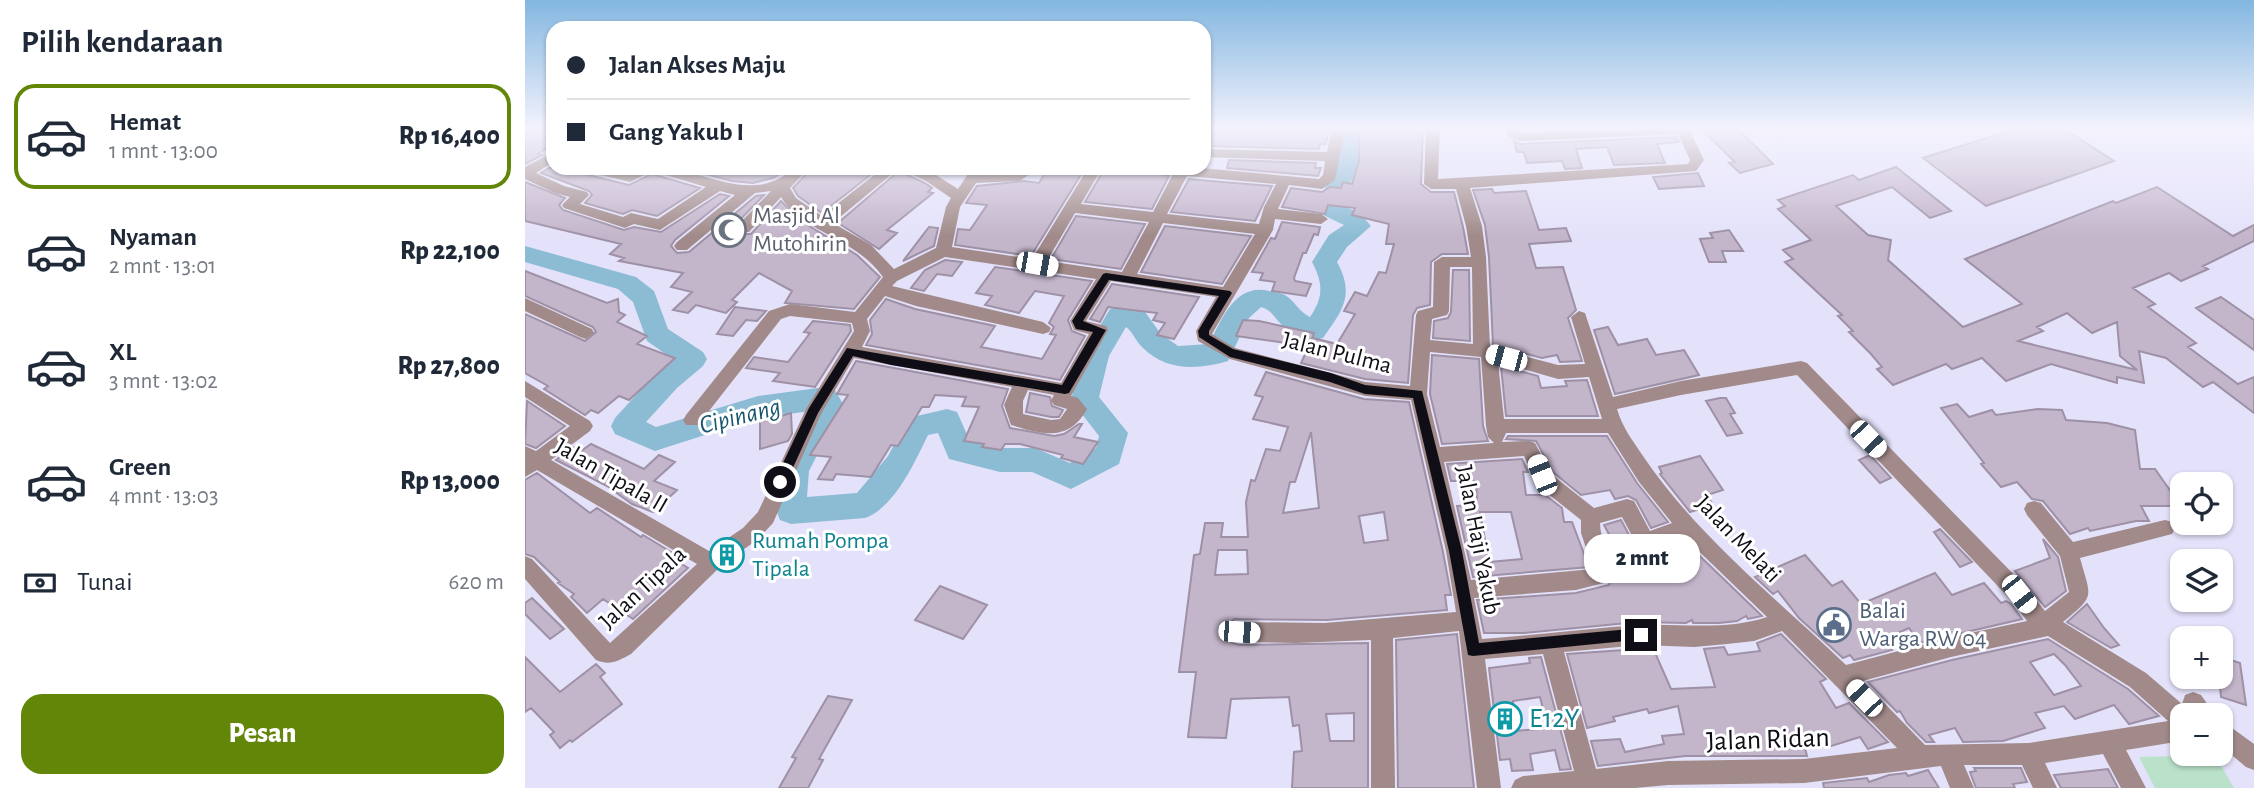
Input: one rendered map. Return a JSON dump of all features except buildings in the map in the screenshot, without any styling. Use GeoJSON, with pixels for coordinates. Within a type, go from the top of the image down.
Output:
{"type":"FeatureCollection","features":[{"type":"Feature","properties":{"kind":"street"},"geometry":{"type":"LineString","coordinates":[[525,173],[540,164]]}},
{"type":"Feature","properties":{"kind":"street"},"geometry":{"type":"LineString","coordinates":[[1211,174],[1325,183],[1330,177],[1332,164]]}},
{"type":"Feature","properties":{"kind":"street"},"geometry":{"type":"LineString","coordinates":[[1432,164],[1431,184],[1463,187],[1686,169],[1696,164]]}},
{"type":"Feature","properties":{"kind":"street"},"geometry":{"type":"LineString","coordinates":[[525,173],[560,190],[582,195],[569,205],[625,223],[631,218],[660,225],[718,186]]}},
{"type":"Feature","properties":{"kind":"street"},"geometry":{"type":"LineString","coordinates":[[680,175],[732,191],[784,186]]}},
{"type":"Feature","properties":{"kind":"street"},"geometry":{"type":"LineString","coordinates":[[744,228],[762,206],[795,175]]}},
{"type":"Feature","properties":{"kind":"street"},"geometry":{"type":"LineString","coordinates":[[823,223],[883,175]]}},
{"type":"Feature","properties":{"kind":"street"},"geometry":{"type":"LineString","coordinates":[[924,175],[958,196]]}},
{"type":"Feature","properties":{"kind":"street"},"geometry":{"type":"LineString","coordinates":[[943,251],[953,207],[973,175]]}},
{"type":"Feature","properties":{"kind":"street"},"geometry":{"type":"LineString","coordinates":[[1037,264],[1091,175]]}},
{"type":"Feature","properties":{"kind":"street"},"geometry":{"type":"LineString","coordinates":[[1126,280],[1180,175]]}},
{"type":"Feature","properties":{"kind":"street"},"geometry":{"type":"LineString","coordinates":[[692,421],[775,315],[790,310],[859,318],[886,283],[943,251],[1226,293],[1265,230],[1269,214],[1285,180]]}},
{"type":"Feature","properties":{"kind":"street"},"geometry":{"type":"LineString","coordinates":[[784,186],[791,202],[823,223],[860,242],[885,264],[886,283]]}},
{"type":"Feature","properties":{"kind":"street"},"geometry":{"type":"LineString","coordinates":[[1463,187],[1473,224],[1499,449]]}},
{"type":"Feature","properties":{"kind":"street"},"geometry":{"type":"LineString","coordinates":[[682,246],[750,190]]}},
{"type":"Feature","properties":{"kind":"street"},"geometry":{"type":"LineString","coordinates":[[1073,208],[1265,230]]}},
{"type":"Feature","properties":{"kind":"street"},"geometry":{"type":"LineString","coordinates":[[1269,214],[1321,219]]}},
{"type":"Feature","properties":{"kind":"street","name":"Jalan Haji Yakub"},"geometry":{"type":"LineString","coordinates":[[1478,262],[1442,262],[1441,311],[1424,315],[1418,394],[1434,455],[1473,650],[1489,788]]}},
{"type":"Feature","properties":{"kind":"street"},"geometry":{"type":"LineString","coordinates":[[1024,383],[1012,402],[1017,420],[1051,428],[1065,425],[1078,410],[1072,403],[1060,400],[1100,330],[1080,326],[1078,321],[1106,276]]}},
{"type":"Feature","properties":{"kind":"street"},"geometry":{"type":"LineString","coordinates":[[886,283],[916,300],[1043,328]]}},
{"type":"Feature","properties":{"kind":"street","name":"Jalan Pulma"},"geometry":{"type":"LineString","coordinates":[[1226,293],[1204,331],[1204,337],[1212,343],[1245,357],[1365,389],[1418,394]]}},
{"type":"Feature","properties":{"kind":"street"},"geometry":{"type":"LineString","coordinates":[[525,304],[586,333]]}},
{"type":"Feature","properties":{"kind":"street","name":"Jalan Melati"},"geometry":{"type":"LineString","coordinates":[[1579,317],[1613,426],[1685,526],[1843,676],[1920,756]]}},
{"type":"Feature","properties":{"kind":"street","name":"Jalan Tipala"},"geometry":{"type":"LineString","coordinates":[[525,565],[604,653],[612,653],[623,647],[701,574],[709,561],[756,531],[766,517],[817,404],[862,331],[859,318]]}},
{"type":"Feature","properties":{"kind":"street"},"geometry":{"type":"LineString","coordinates":[[1422,345],[1486,352],[1558,372],[1595,370]]}},
{"type":"Feature","properties":{"kind":"street"},"geometry":{"type":"LineString","coordinates":[[851,351],[1065,390]]}},
{"type":"Feature","properties":{"kind":"street"},"geometry":{"type":"LineString","coordinates":[[1606,405],[1681,388],[1801,368],[2019,594],[2043,625],[2061,631],[2178,703]]}},
{"type":"Feature","properties":{"kind":"street"},"geometry":{"type":"LineString","coordinates":[[528,393],[584,426],[529,462]]}},
{"type":"Feature","properties":{"kind":"street"},"geometry":{"type":"LineString","coordinates":[[1495,426],[1613,426]]}},
{"type":"Feature","properties":{"kind":"street"},"geometry":{"type":"LineString","coordinates":[[1434,455],[1529,448],[1544,480],[1591,517]]}},
{"type":"Feature","properties":{"kind":"street","name":"Jalan Tipala II"},"geometry":{"type":"LineString","coordinates":[[529,462],[709,561]]}},
{"type":"Feature","properties":{"kind":"street"},"geometry":{"type":"LineString","coordinates":[[1591,517],[1625,506],[1644,539],[1648,541],[1685,526]]}},
{"type":"Feature","properties":{"kind":"street"},"geometry":{"type":"LineString","coordinates":[[1843,676],[2043,625],[2080,596],[2069,552],[2034,509]]}},
{"type":"Feature","properties":{"kind":"street"},"geometry":{"type":"LineString","coordinates":[[1461,590],[1576,581],[1601,576],[1604,567],[1591,537],[1591,517]]}},
{"type":"Feature","properties":{"kind":"street"},"geometry":{"type":"LineString","coordinates":[[2069,552],[2165,528]]}},
{"type":"Feature","properties":{"kind":"street"},"geometry":{"type":"LineString","coordinates":[[1239,632],[1289,635],[1382,631],[1466,620]]}},
{"type":"Feature","properties":{"kind":"street"},"geometry":{"type":"LineString","coordinates":[[1473,650],[1641,635],[1727,634],[1754,631],[1784,621]]}},
{"type":"Feature","properties":{"kind":"street"},"geometry":{"type":"LineString","coordinates":[[1382,631],[1383,788]]}},
{"type":"Feature","properties":{"kind":"street"},"geometry":{"type":"LineString","coordinates":[[1551,645],[1588,780]]}},
{"type":"Feature","properties":{"kind":"street","name":"Jalan Ridan"},"geometry":{"type":"LineString","coordinates":[[1523,788],[1668,774],[1804,771],[1947,754],[2029,754],[2170,732]]}},
{"type":"Feature","properties":{"kind":"street"},"geometry":{"type":"LineString","coordinates":[[2233,741],[2254,759]]}},
{"type":"Feature","properties":{"kind":"street"},"geometry":{"type":"LineString","coordinates":[[2110,743],[2134,788]]}},
{"type":"Feature","properties":{"kind":"street"},"geometry":{"type":"LineString","coordinates":[[1947,754],[1962,788]]}},
{"type":"Feature","properties":{"kind":"street"},"geometry":{"type":"LineString","coordinates":[[2029,754],[2045,788]]}},
{"type":"Feature","properties":{"kind":"green space"},"geometry":{"type":"Polygon","coordinates":[[[2170,756],[2170,766],[2221,766],[2234,788],[2155,788],[2139,757],[2170,756]]]}},
{"type":"Feature","properties":{"kind":"waterway","name":"Cipinang"},"geometry":{"type":"LineString","coordinates":[[525,254],[627,283],[645,297],[656,334],[693,359],[667,380],[625,426],[655,439],[758,407],[825,398],[829,404],[794,471],[791,511],[865,505],[899,465],[918,426],[947,420],[959,451],[1000,460],[1035,460],[1071,477],[1109,455],[1114,433],[1085,400],[1096,356],[1119,316],[1136,319],[1152,341],[1173,357],[1218,354],[1239,312],[1256,297],[1277,302],[1292,320],[1314,331],[1333,298],[1333,282],[1324,262],[1338,241],[1359,226],[1352,219],[1327,208],[1348,164]]}},
{"type":"Feature","properties":{"kind":"place","name":"Masjid Al Mutohirin"},"geometry":{"type":"Point","coordinates":[729,230]}},
{"type":"Feature","properties":{"kind":"place","name":"Rumah Pompa Tipala"},"geometry":{"type":"Point","coordinates":[727,555]}},
{"type":"Feature","properties":{"kind":"place","name":"Balai Warga RW 04"},"geometry":{"type":"Point","coordinates":[1834,625]}},
{"type":"Feature","properties":{"kind":"place","name":"E12Y"},"geometry":{"type":"Point","coordinates":[1505,719]}},
{"type":"Feature","properties":{"kind":"route"},"geometry":{"type":"LineString","coordinates":[[780,482],[813,411],[830,380],[851,351],[1065,390],[1100,330],[1080,326],[1078,321],[1106,276],[1226,293],[1204,331],[1204,337],[1230,353],[1377,392],[1418,394],[1456,551],[1473,650],[1641,635]]}}]}
